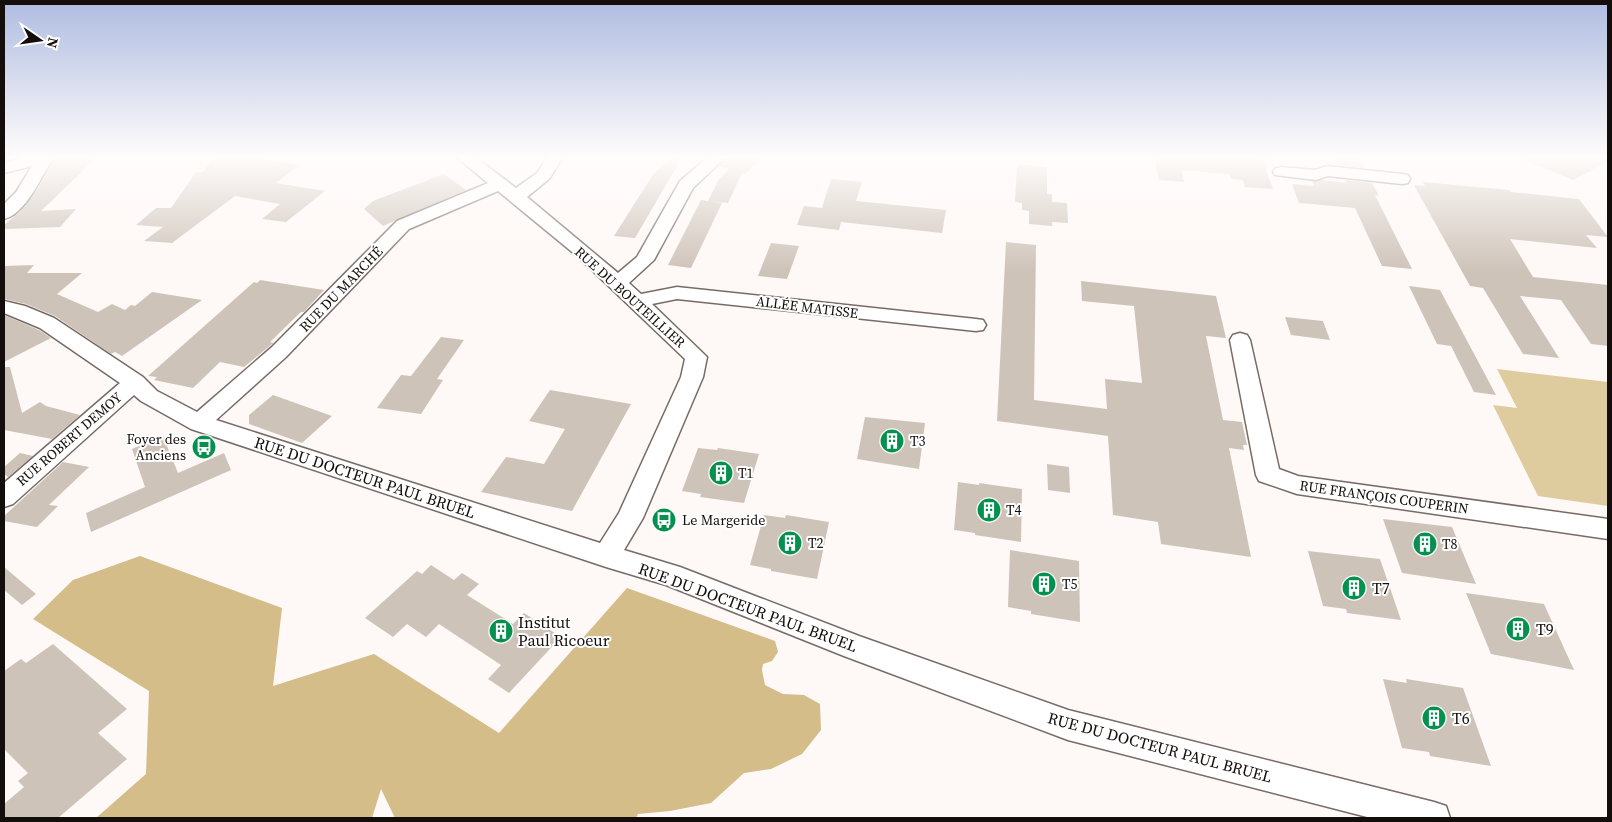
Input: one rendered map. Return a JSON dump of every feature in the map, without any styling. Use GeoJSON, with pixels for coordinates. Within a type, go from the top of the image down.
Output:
{"type":"FeatureCollection","features":[{"type":"Feature","properties":{"kind":"street"},"geometry":{"type":"LineString","coordinates":[[4,214],[23,194]]}},
{"type":"Feature","properties":{"kind":"street","name":"RUE DU MARCHÉ"},"geometry":{"type":"LineString","coordinates":[[199,423],[279,352],[403,225],[475,194]]}},
{"type":"Feature","properties":{"kind":"street"},"geometry":{"type":"LineString","coordinates":[[618,283],[645,260],[681,194]]}},
{"type":"Feature","properties":{"kind":"street","name":"RUE DU BOUTEILLIER"},"geometry":{"type":"LineString","coordinates":[[517,196],[618,283],[696,357],[695,366],[630,518],[606,556]]}},
{"type":"Feature","properties":{"kind":"street","name":"ALLÉE MATISSE"},"geometry":{"type":"LineString","coordinates":[[638,301],[677,293],[976,325]]}},
{"type":"Feature","properties":{"kind":"street","name":"RUE DU DOCTEUR PAUL BRUEL"},"geometry":{"type":"LineString","coordinates":[[4,307],[18,310],[47,323],[135,382],[149,396],[199,423],[606,556],[671,575],[854,647],[1068,725],[1434,818]]}},
{"type":"Feature","properties":{"kind":"street","name":"RUE FRANÇOIS COUPERIN"},"geometry":{"type":"LineString","coordinates":[[1240,340],[1268,475],[1297,485],[1608,529]]}},
{"type":"Feature","properties":{"kind":"street","name":"RUE ROBERT DEMOY"},"geometry":{"type":"LineString","coordinates":[[4,496],[135,382]]}},
{"type":"Feature","properties":{"kind":"shaded area"},"geometry":{"type":"Polygon","coordinates":[[[1497,369],[1608,382],[1608,506],[1538,496],[1493,405],[1517,408],[1497,369]]]}},
{"type":"Feature","properties":{"kind":"shaded area"},"geometry":{"type":"Polygon","coordinates":[[[140,556],[282,608],[273,686],[374,654],[499,733],[627,588],[775,641],[778,652],[772,661],[763,664],[762,670],[765,685],[783,694],[804,695],[820,704],[821,730],[802,754],[771,769],[744,773],[711,803],[670,811],[638,814],[636,818],[395,818],[381,789],[372,818],[96,818],[146,774],[149,691],[33,619],[73,580],[140,556]]]}},
{"type":"Feature","properties":{"kind":"building"},"geometry":{"type":"Polygon","coordinates":[[[33,194],[58,194],[41,211],[76,209],[60,227],[4,229],[4,225],[21,211],[33,194]]]}},
{"type":"Feature","properties":{"kind":"building"},"geometry":{"type":"Polygon","coordinates":[[[180,194],[321,194],[286,222],[262,219],[280,204],[235,196],[172,243],[144,241],[163,227],[136,225],[156,208],[171,208],[180,194]]]}},
{"type":"Feature","properties":{"kind":"building"},"geometry":{"type":"Polygon","coordinates":[[[390,194],[456,194],[383,226],[364,209],[373,201],[390,194]]]}},
{"type":"Feature","properties":{"kind":"building"},"geometry":{"type":"Polygon","coordinates":[[[640,194],[661,194],[635,238],[614,236],[640,194]]]}},
{"type":"Feature","properties":{"kind":"building"},"geometry":{"type":"Polygon","coordinates":[[[711,194],[732,194],[728,203],[708,201],[711,194]]]}},
{"type":"Feature","properties":{"kind":"building"},"geometry":{"type":"Polygon","coordinates":[[[826,194],[858,194],[856,201],[946,210],[942,233],[841,222],[839,230],[797,225],[804,206],[822,208],[826,194]]]}},
{"type":"Feature","properties":{"kind":"building"},"geometry":{"type":"Polygon","coordinates":[[[1015,194],[1052,194],[1052,202],[1067,203],[1068,223],[1052,222],[1052,226],[1029,224],[1029,211],[1022,210],[1022,203],[1015,202],[1015,194]]]}},
{"type":"Feature","properties":{"kind":"building"},"geometry":{"type":"Polygon","coordinates":[[[1296,194],[1378,194],[1379,196],[1375,195],[1412,269],[1382,266],[1355,208],[1299,203],[1296,194]]]}},
{"type":"Feature","properties":{"kind":"building"},"geometry":{"type":"Polygon","coordinates":[[[1419,194],[1534,194],[1579,199],[1608,237],[1586,235],[1597,248],[1510,239],[1533,277],[1608,285],[1608,346],[1591,344],[1561,300],[1520,296],[1559,358],[1523,354],[1483,288],[1470,286],[1419,194]]]}},
{"type":"Feature","properties":{"kind":"building"},"geometry":{"type":"Polygon","coordinates":[[[701,200],[722,203],[691,268],[668,265],[701,200]]]}},
{"type":"Feature","properties":{"kind":"building"},"geometry":{"type":"Polygon","coordinates":[[[1006,242],[1036,245],[1034,400],[1107,409],[1105,379],[1142,383],[1134,306],[1082,301],[1081,281],[1216,296],[1226,338],[1206,336],[1223,420],[1242,422],[1247,445],[1243,445],[1244,450],[1229,448],[1251,557],[1161,544],[1158,522],[1113,515],[1108,436],[997,421],[1006,242]]]}},
{"type":"Feature","properties":{"kind":"building"},"geometry":{"type":"Polygon","coordinates":[[[771,243],[799,246],[787,279],[758,276],[771,243]]]}},
{"type":"Feature","properties":{"kind":"building"},"geometry":{"type":"Polygon","coordinates":[[[34,265],[27,273],[82,273],[57,294],[98,312],[112,304],[125,310],[131,305],[135,306],[152,292],[202,300],[122,356],[115,352],[111,354],[55,316],[26,304],[4,299],[4,266],[34,265]]]}},
{"type":"Feature","properties":{"kind":"building"},"geometry":{"type":"Polygon","coordinates":[[[260,280],[324,290],[304,312],[301,312],[270,342],[274,343],[244,367],[220,362],[193,388],[154,380],[157,377],[148,376],[254,282],[257,283],[260,280]]]}},
{"type":"Feature","properties":{"kind":"building"},"geometry":{"type":"Polygon","coordinates":[[[1409,286],[1440,290],[1496,395],[1474,392],[1451,346],[1437,344],[1409,286]]]}},
{"type":"Feature","properties":{"kind":"building"},"geometry":{"type":"Polygon","coordinates":[[[4,315],[39,330],[51,338],[4,362],[4,315]]]}},
{"type":"Feature","properties":{"kind":"building"},"geometry":{"type":"Polygon","coordinates":[[[1285,317],[1323,321],[1330,340],[1291,335],[1285,317]]]}},
{"type":"Feature","properties":{"kind":"building"},"geometry":{"type":"Polygon","coordinates":[[[441,337],[464,340],[437,379],[443,380],[421,414],[377,408],[401,375],[411,376],[441,337]]]}},
{"type":"Feature","properties":{"kind":"building"},"geometry":{"type":"Polygon","coordinates":[[[4,367],[10,367],[22,413],[40,402],[46,406],[80,415],[52,439],[4,430],[4,367]]]}},
{"type":"Feature","properties":{"kind":"building"},"geometry":{"type":"Polygon","coordinates":[[[550,390],[631,404],[572,511],[481,492],[506,457],[544,464],[565,429],[529,421],[550,390]]]}},
{"type":"Feature","properties":{"kind":"building"},"geometry":{"type":"Polygon","coordinates":[[[273,395],[332,416],[302,443],[249,424],[249,415],[273,395]]]}},
{"type":"Feature","properties":{"kind":"building","name":"T3"},"geometry":{"type":"Polygon","coordinates":[[[865,417],[925,423],[919,469],[857,459],[865,417]]]}},
{"type":"Feature","properties":{"kind":"building"},"geometry":{"type":"Polygon","coordinates":[[[163,436],[178,473],[224,453],[231,470],[91,532],[86,513],[145,487],[132,449],[163,436]]]}},
{"type":"Feature","properties":{"kind":"building","name":"T1"},"geometry":{"type":"Polygon","coordinates":[[[698,448],[717,450],[718,448],[759,454],[744,503],[700,497],[701,494],[682,491],[698,448]]]}},
{"type":"Feature","properties":{"kind":"building"},"geometry":{"type":"Polygon","coordinates":[[[20,453],[33,456],[8,477],[4,474],[4,467],[20,453]]]}},
{"type":"Feature","properties":{"kind":"building"},"geometry":{"type":"Polygon","coordinates":[[[63,462],[89,467],[49,505],[58,506],[37,527],[4,521],[4,516],[63,462]]]}},
{"type":"Feature","properties":{"kind":"building"},"geometry":{"type":"Polygon","coordinates":[[[1047,464],[1069,467],[1070,493],[1048,490],[1047,464]]]}},
{"type":"Feature","properties":{"kind":"building","name":"T4"},"geometry":{"type":"Polygon","coordinates":[[[958,482],[1022,489],[1021,542],[954,530],[958,482]]]}},
{"type":"Feature","properties":{"kind":"building","name":"T2"},"geometry":{"type":"Polygon","coordinates":[[[764,515],[785,518],[786,515],[829,522],[817,579],[771,571],[771,569],[750,565],[764,515]]]}},
{"type":"Feature","properties":{"kind":"building","name":"T8"},"geometry":{"type":"Polygon","coordinates":[[[1383,519],[1452,527],[1476,584],[1402,573],[1383,519]]]}},
{"type":"Feature","properties":{"kind":"building","name":"T5"},"geometry":{"type":"Polygon","coordinates":[[[1010,550],[1079,561],[1080,622],[1031,614],[1031,611],[1008,607],[1010,550]]]}},
{"type":"Feature","properties":{"kind":"building","name":"T7"},"geometry":{"type":"Polygon","coordinates":[[[1308,551],[1380,559],[1401,620],[1347,613],[1346,609],[1323,606],[1308,551]]]}},
{"type":"Feature","properties":{"kind":"building","name":"Institut Paul Ricoeur"},"geometry":{"type":"Polygon","coordinates":[[[431,565],[454,580],[462,573],[479,584],[467,595],[513,624],[524,613],[561,637],[509,693],[488,679],[501,665],[439,624],[426,637],[407,624],[393,637],[365,618],[417,571],[422,574],[431,565]]]}},
{"type":"Feature","properties":{"kind":"building"},"geometry":{"type":"Polygon","coordinates":[[[4,567],[36,594],[22,605],[4,590],[4,567]]]}},
{"type":"Feature","properties":{"kind":"building","name":"T9"},"geometry":{"type":"Polygon","coordinates":[[[1466,593],[1544,604],[1574,670],[1491,654],[1466,593]]]}},
{"type":"Feature","properties":{"kind":"building"},"geometry":{"type":"Polygon","coordinates":[[[53,644],[127,709],[98,733],[127,759],[58,818],[4,818],[4,804],[24,787],[18,781],[28,773],[4,749],[4,671],[21,659],[26,663],[53,644]]]}},
{"type":"Feature","properties":{"kind":"building","name":"T6"},"geometry":{"type":"Polygon","coordinates":[[[1383,679],[1407,683],[1406,679],[1463,688],[1491,766],[1430,756],[1429,752],[1402,748],[1383,679]]]}},
{"type":"Feature","properties":{"kind":"place","name":"T3"},"geometry":{"type":"Point","coordinates":[892,441]}},
{"type":"Feature","properties":{"kind":"place","name":"Foyer des Anciens"},"geometry":{"type":"Point","coordinates":[204,447]}},
{"type":"Feature","properties":{"kind":"place","name":"T1"},"geometry":{"type":"Point","coordinates":[721,473]}},
{"type":"Feature","properties":{"kind":"place","name":"T4"},"geometry":{"type":"Point","coordinates":[989,510]}},
{"type":"Feature","properties":{"kind":"place","name":"Le Margeride"},"geometry":{"type":"Point","coordinates":[664,520]}},
{"type":"Feature","properties":{"kind":"place","name":"T2"},"geometry":{"type":"Point","coordinates":[790,543]}},
{"type":"Feature","properties":{"kind":"place","name":"T8"},"geometry":{"type":"Point","coordinates":[1425,544]}},
{"type":"Feature","properties":{"kind":"place","name":"T5"},"geometry":{"type":"Point","coordinates":[1044,584]}},
{"type":"Feature","properties":{"kind":"place","name":"T7"},"geometry":{"type":"Point","coordinates":[1354,588]}},
{"type":"Feature","properties":{"kind":"place","name":"T9"},"geometry":{"type":"Point","coordinates":[1518,629]}},
{"type":"Feature","properties":{"kind":"place","name":"Institut Paul Ricoeur"},"geometry":{"type":"Point","coordinates":[501,631]}},
{"type":"Feature","properties":{"kind":"place","name":"T6"},"geometry":{"type":"Point","coordinates":[1434,718]}}]}
